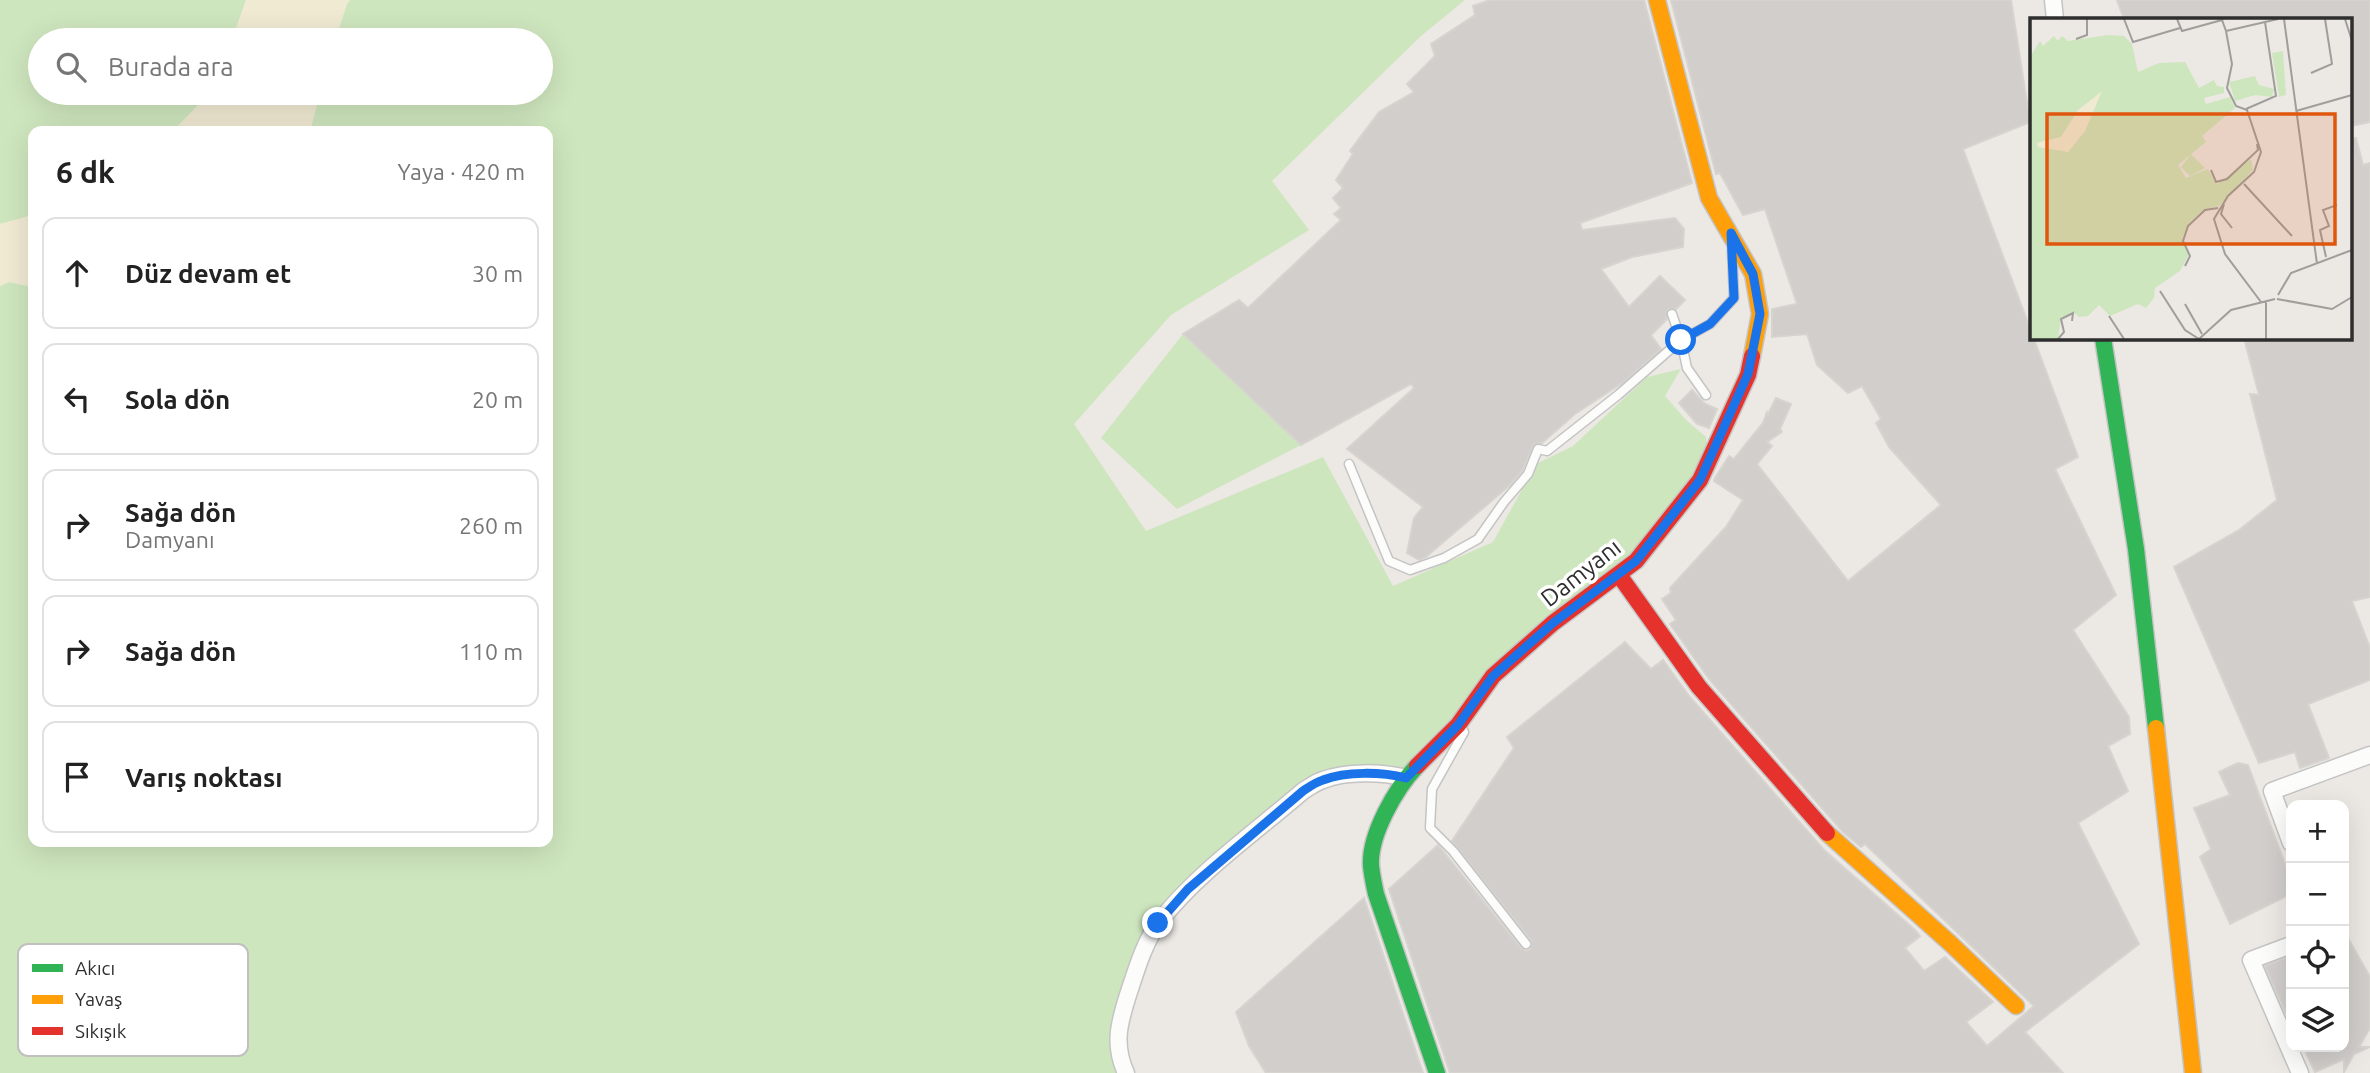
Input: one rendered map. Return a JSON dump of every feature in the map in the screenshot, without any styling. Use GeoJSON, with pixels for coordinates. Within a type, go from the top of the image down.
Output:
{"type":"FeatureCollection","features":[{"type":"Feature","properties":{"kind":"street","name":"Damyanı"},"geometry":{"type":"LineString","coordinates":[[1437,1073],[1376,894],[1371,864],[1377,831],[1406,778],[1458,725],[1493,676],[1553,623],[1636,561],[1700,480],[1748,374],[1760,314],[1753,274],[1709,198],[1657,0]]}},
{"type":"Feature","properties":{"kind":"street"},"geometry":{"type":"LineString","coordinates":[[2053,0],[2055,18]]}},
{"type":"Feature","properties":{"kind":"street"},"geometry":{"type":"LineString","coordinates":[[2103,340],[2136,549],[2193,1073]]}},
{"type":"Feature","properties":{"kind":"street"},"geometry":{"type":"LineString","coordinates":[[1619,575],[1699,687],[1834,841],[1951,944],[2016,1006]]}},
{"type":"Feature","properties":{"kind":"street"},"geometry":{"type":"LineString","coordinates":[[2286,829],[2272,791],[2370,755]]}},
{"type":"Feature","properties":{"kind":"street"},"geometry":{"type":"LineString","coordinates":[[1126,1073],[1117,1044],[1119,1021],[1137,967],[1158,923],[1188,889],[1303,791],[1322,780],[1343,775],[1395,775],[1406,778]]}},
{"type":"Feature","properties":{"kind":"street"},"geometry":{"type":"LineString","coordinates":[[2286,947],[2251,960],[2300,1073]]}},
{"type":"Feature","properties":{"kind":"lane"},"geometry":{"type":"LineString","coordinates":[[1349,464],[1390,561],[1410,570],[1444,558],[1478,539],[1528,474],[1538,449],[1547,452],[1681,340],[1710,324],[1734,298],[1731,233]]}},
{"type":"Feature","properties":{"kind":"lane"},"geometry":{"type":"LineString","coordinates":[[1672,314],[1687,368],[1706,396]]}},
{"type":"Feature","properties":{"kind":"lane"},"geometry":{"type":"LineString","coordinates":[[1458,725],[1464,732],[1432,789],[1430,828],[1453,852],[1526,944]]}},
{"type":"Feature","properties":{"kind":"green space"},"geometry":{"type":"Polygon","coordinates":[[[0,0],[246,0],[236,28],[28,28],[28,105],[198,105],[178,126],[28,126],[28,216],[0,224],[0,0]]]}},
{"type":"Feature","properties":{"kind":"green space"},"geometry":{"type":"Polygon","coordinates":[[[350,0],[1465,0],[1421,36],[1272,181],[1309,230],[1171,315],[1074,424],[1146,531],[1323,457],[1393,586],[1493,542],[1536,464],[1573,446],[1647,377],[1681,369],[1665,396],[1686,420],[1706,437],[1707,446],[1699,466],[1632,557],[1405,770],[1342,770],[1186,886],[1134,965],[1121,1073],[0,1073],[0,286],[9,282],[28,286],[28,847],[553,847],[553,126],[311,126],[317,105],[553,105],[553,28],[339,28],[350,0]]]}},
{"type":"Feature","properties":{"kind":"green space"},"geometry":{"type":"Polygon","coordinates":[[[1183,334],[1301,445],[1177,509],[1101,438],[1183,334]]]}},
{"type":"Feature","properties":{"kind":"sand"},"geometry":{"type":"Polygon","coordinates":[[[246,0],[350,0],[339,28],[236,28],[246,0]]]}},
{"type":"Feature","properties":{"kind":"sand"},"geometry":{"type":"Polygon","coordinates":[[[198,105],[317,105],[311,126],[178,126],[198,105]]]}},
{"type":"Feature","properties":{"kind":"sand"},"geometry":{"type":"Polygon","coordinates":[[[28,216],[28,286],[9,282],[0,286],[0,224],[28,216]]]}},
{"type":"Feature","properties":{"kind":"building"},"geometry":{"type":"Polygon","coordinates":[[[1490,0],[1644,0],[1692,183],[1580,223],[1582,230],[1675,218],[1684,229],[1683,247],[1632,257],[1601,269],[1629,307],[1660,276],[1685,300],[1676,309],[1668,309],[1667,319],[1651,335],[1661,349],[1625,381],[1575,414],[1542,443],[1534,444],[1522,471],[1510,485],[1426,557],[1419,560],[1407,553],[1414,518],[1423,507],[1347,449],[1414,388],[1411,384],[1301,445],[1183,334],[1239,300],[1248,308],[1341,220],[1334,214],[1341,208],[1333,198],[1343,188],[1336,180],[1353,154],[1350,151],[1379,112],[1414,92],[1407,84],[1435,56],[1431,44],[1475,15],[1473,6],[1490,0]]]}},
{"type":"Feature","properties":{"kind":"building"},"geometry":{"type":"Polygon","coordinates":[[[1671,0],[2011,0],[2030,122],[1963,149],[2030,328],[2030,340],[2034,340],[2078,457],[2055,469],[2116,595],[2073,630],[2129,717],[2130,734],[2108,746],[2128,791],[2078,823],[2139,944],[2025,1032],[2063,1073],[1450,1073],[1389,889],[1438,845],[1521,948],[1526,951],[1531,949],[1531,940],[1452,841],[1514,748],[1507,737],[1625,642],[1651,669],[1663,660],[1689,696],[1824,850],[1915,930],[1920,936],[1905,948],[1924,971],[1945,957],[1993,1002],[1966,1022],[1987,1046],[2034,1006],[1865,844],[1861,847],[1843,832],[1709,679],[1670,624],[1676,620],[1662,599],[1671,593],[1670,588],[1726,527],[1743,500],[1714,481],[1715,478],[1729,456],[1734,459],[1763,423],[1776,398],[1791,404],[1780,429],[1782,432],[1767,442],[1772,446],[1757,464],[1848,581],[1941,505],[1889,447],[1876,423],[1881,419],[1862,386],[1848,393],[1817,365],[1807,334],[1772,337],[1772,309],[1797,304],[1765,209],[1743,215],[1720,173],[1716,174],[1671,0]]]}},
{"type":"Feature","properties":{"kind":"building"},"geometry":{"type":"Polygon","coordinates":[[[2117,0],[2370,0],[2370,122],[2352,126],[2352,18],[2124,18],[2117,0]]]}},
{"type":"Feature","properties":{"kind":"building"},"geometry":{"type":"Polygon","coordinates":[[[2356,138],[2363,165],[2370,163],[2370,597],[2352,601],[2370,648],[2370,680],[2308,704],[2329,758],[2300,768],[2295,752],[2259,763],[2174,567],[2239,530],[2277,500],[2250,394],[2259,395],[2245,340],[2352,340],[2352,139],[2356,138]]]}},
{"type":"Feature","properties":{"kind":"building"},"geometry":{"type":"Polygon","coordinates":[[[1692,390],[1705,404],[1717,409],[1709,428],[1697,424],[1679,403],[1692,390]]]}},
{"type":"Feature","properties":{"kind":"building"},"geometry":{"type":"Polygon","coordinates":[[[2238,763],[2248,765],[2286,867],[2286,896],[2230,924],[2200,857],[2211,849],[2194,808],[2230,795],[2219,772],[2238,763]]]}},
{"type":"Feature","properties":{"kind":"building"},"geometry":{"type":"Polygon","coordinates":[[[1364,898],[1423,1073],[1266,1073],[1249,1046],[1236,1012],[1364,898]]]}},
{"type":"Feature","properties":{"kind":"building"},"geometry":{"type":"Polygon","coordinates":[[[2349,940],[2370,977],[2370,1028],[2359,1047],[2370,1047],[2354,1054],[2344,1072],[2344,1059],[2315,1072],[2305,1052],[2349,1052],[2349,940]]]}},
{"type":"Feature","properties":{"kind":"building"},"geometry":{"type":"Polygon","coordinates":[[[2286,958],[2286,1013],[2265,966],[2286,958]]]}},
{"type":"Feature","properties":{"kind":"traffic: fast"},"geometry":{"type":"LineString","coordinates":[[2103,340],[2136,549],[2156,728]]}},
{"type":"Feature","properties":{"kind":"traffic: fast"},"geometry":{"type":"LineString","coordinates":[[1417,766],[1385,813],[1374,840],[1371,866],[1376,894],[1437,1073]]}},
{"type":"Feature","properties":{"kind":"traffic: slow"},"geometry":{"type":"LineString","coordinates":[[1657,0],[1709,198],[1753,274],[1760,314],[1752,356]]}},
{"type":"Feature","properties":{"kind":"traffic: slow"},"geometry":{"type":"LineString","coordinates":[[2156,728],[2193,1073]]}},
{"type":"Feature","properties":{"kind":"traffic: slow"},"geometry":{"type":"LineString","coordinates":[[1827,833],[2016,1006]]}},
{"type":"Feature","properties":{"kind":"traffic: jam"},"geometry":{"type":"LineString","coordinates":[[1417,766],[1458,725],[1493,676],[1553,623],[1636,561],[1700,480],[1748,375],[1752,356]]}},
{"type":"Feature","properties":{"kind":"traffic: jam"},"geometry":{"type":"LineString","coordinates":[[1619,575],[1699,687],[1827,833]]}},
{"type":"Feature","properties":{"kind":"route"},"geometry":{"type":"LineString","coordinates":[[1158,923],[1188,889],[1303,791],[1322,780],[1343,775],[1395,775],[1406,778],[1458,725],[1493,676],[1553,623],[1636,561],[1700,480],[1748,374],[1760,314],[1753,274],[1731,233],[1734,298],[1710,324],[1681,340]]}}]}
